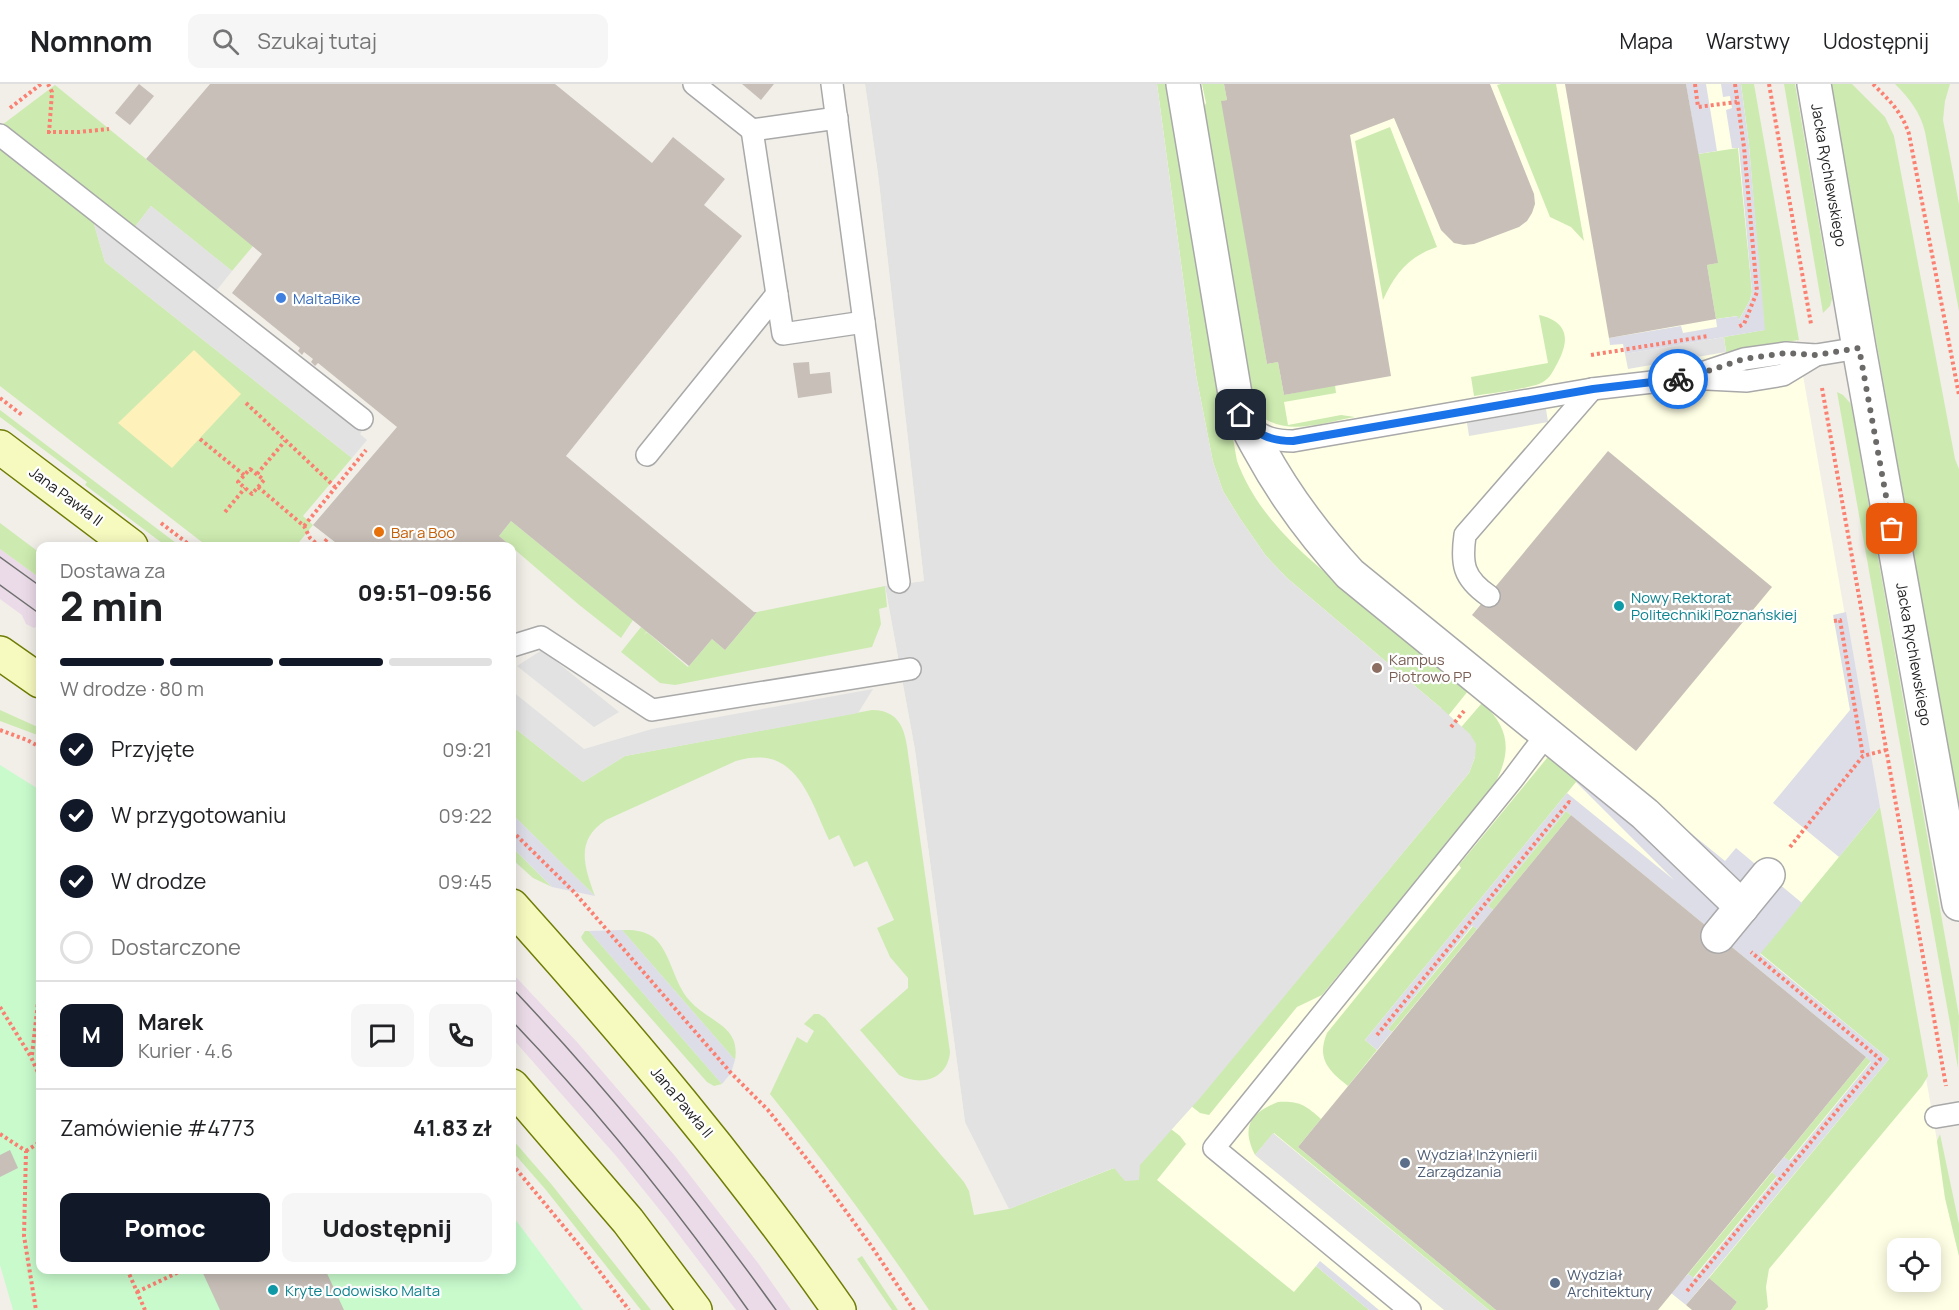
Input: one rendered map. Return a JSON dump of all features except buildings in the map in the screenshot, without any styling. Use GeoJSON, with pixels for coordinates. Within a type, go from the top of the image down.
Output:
{"type":"FeatureCollection","features":[{"type":"Feature","properties":{"kind":"main road","name":"Jana Pawła II"},"geometry":{"type":"LineString","coordinates":[[0,447],[126,542]]}},
{"type":"Feature","properties":{"kind":"main road"},"geometry":{"type":"LineString","coordinates":[[0,653],[36,678]]}},
{"type":"Feature","properties":{"kind":"main road","name":"Jana Pawła II"},"geometry":{"type":"LineString","coordinates":[[516,911],[712,1138],[778,1224],[839,1310]]}},
{"type":"Feature","properties":{"kind":"main road"},"geometry":{"type":"LineString","coordinates":[[516,1091],[628,1221],[695,1310]]}},
{"type":"Feature","properties":{"kind":"street"},"geometry":{"type":"LineString","coordinates":[[1183,84],[1234,388],[1241,415],[1270,468],[1317,538],[1350,574],[1644,814],[1728,924],[1768,875]]}},
{"type":"Feature","properties":{"kind":"street","name":"Jacka Rychlewskiego"},"geometry":{"type":"LineString","coordinates":[[1814,84],[1959,904]]}},
{"type":"Feature","properties":{"kind":"lane"},"geometry":{"type":"LineString","coordinates":[[694,84],[752,130],[783,334],[864,322]]}},
{"type":"Feature","properties":{"kind":"lane"},"geometry":{"type":"LineString","coordinates":[[832,84],[899,582]]}},
{"type":"Feature","properties":{"kind":"lane"},"geometry":{"type":"LineString","coordinates":[[752,130],[837,118]]}},
{"type":"Feature","properties":{"kind":"lane"},"geometry":{"type":"LineString","coordinates":[[0,135],[362,419]]}},
{"type":"Feature","properties":{"kind":"lane"},"geometry":{"type":"LineString","coordinates":[[647,455],[777,294]]}},
{"type":"Feature","properties":{"kind":"lane"},"geometry":{"type":"LineString","coordinates":[[1241,415],[1250,427],[1262,436],[1277,441],[1293,441],[1593,389],[1687,378],[1744,359],[1786,353],[1816,355],[1859,348]]}},
{"type":"Feature","properties":{"kind":"lane"},"geometry":{"type":"LineString","coordinates":[[1489,596],[1478,589],[1466,574],[1462,558],[1465,535],[1593,389]]}},
{"type":"Feature","properties":{"kind":"lane"},"geometry":{"type":"LineString","coordinates":[[516,644],[541,637],[652,710],[910,669]]}},
{"type":"Feature","properties":{"kind":"lane"},"geometry":{"type":"LineString","coordinates":[[1410,1310],[1214,1148],[1546,735]]}},
{"type":"Feature","properties":{"kind":"path"},"geometry":{"type":"LineString","coordinates":[[7,110],[41,84]]}},
{"type":"Feature","properties":{"kind":"path"},"geometry":{"type":"LineString","coordinates":[[48,84],[51,92],[48,131],[54,152],[57,180]]}},
{"type":"Feature","properties":{"kind":"path"},"geometry":{"type":"LineString","coordinates":[[1695,84],[1698,106],[1737,102]]}},
{"type":"Feature","properties":{"kind":"path"},"geometry":{"type":"LineString","coordinates":[[1735,84],[1744,147],[1757,292],[1744,324],[1735,328]]}},
{"type":"Feature","properties":{"kind":"path"},"geometry":{"type":"LineString","coordinates":[[1769,84],[1949,1115]]}},
{"type":"Feature","properties":{"kind":"path"},"geometry":{"type":"LineString","coordinates":[[1873,84],[1896,106],[1909,134],[1959,395]]}},
{"type":"Feature","properties":{"kind":"path"},"geometry":{"type":"LineString","coordinates":[[39,133],[109,129]]}},
{"type":"Feature","properties":{"kind":"path"},"geometry":{"type":"LineString","coordinates":[[1587,356],[1714,335]]}},
{"type":"Feature","properties":{"kind":"path"},"geometry":{"type":"LineString","coordinates":[[246,403],[335,487]]}},
{"type":"Feature","properties":{"kind":"path"},"geometry":{"type":"LineString","coordinates":[[304,526],[368,448],[362,419]]}},
{"type":"Feature","properties":{"kind":"path"},"geometry":{"type":"LineString","coordinates":[[200,439],[244,475]]}},
{"type":"Feature","properties":{"kind":"path"},"geometry":{"type":"LineString","coordinates":[[257,474],[285,441]]}},
{"type":"Feature","properties":{"kind":"path"},"geometry":{"type":"LineString","coordinates":[[250,469],[264,480],[252,494],[238,482],[244,475],[250,469]]}},
{"type":"Feature","properties":{"kind":"path"},"geometry":{"type":"LineString","coordinates":[[258,487],[304,526],[310,538],[315,542]]}},
{"type":"Feature","properties":{"kind":"path"},"geometry":{"type":"LineString","coordinates":[[225,512],[245,488]]}},
{"type":"Feature","properties":{"kind":"path"},"geometry":{"type":"LineString","coordinates":[[324,542],[328,537]]}},
{"type":"Feature","properties":{"kind":"path"},"geometry":{"type":"LineString","coordinates":[[1834,621],[1840,620],[1863,756]]}},
{"type":"Feature","properties":{"kind":"path"},"geometry":{"type":"LineString","coordinates":[[0,730],[36,745]]}},
{"type":"Feature","properties":{"kind":"path"},"geometry":{"type":"LineString","coordinates":[[1804,829],[1863,756],[1886,750]]}},
{"type":"Feature","properties":{"kind":"path"},"geometry":{"type":"LineString","coordinates":[[1377,1035],[1569,802],[1577,809]]}},
{"type":"Feature","properties":{"kind":"path"},"geometry":{"type":"LineString","coordinates":[[516,835],[574,892],[731,1073],[768,1110],[828,1186],[914,1310]]}},
{"type":"Feature","properties":{"kind":"path"},"geometry":{"type":"LineString","coordinates":[[1687,1291],[1880,1059],[1728,924]]}},
{"type":"Feature","properties":{"kind":"path"},"geometry":{"type":"LineString","coordinates":[[0,1007],[36,1067]]}},
{"type":"Feature","properties":{"kind":"path"},"geometry":{"type":"LineString","coordinates":[[32,1057],[36,1020]]}},
{"type":"Feature","properties":{"kind":"path"},"geometry":{"type":"LineString","coordinates":[[0,1134],[26,1151]]}},
{"type":"Feature","properties":{"kind":"path"},"geometry":{"type":"LineString","coordinates":[[26,1151],[36,1145]]}},
{"type":"Feature","properties":{"kind":"path"},"geometry":{"type":"LineString","coordinates":[[26,1151],[24,1236],[36,1310]]}},
{"type":"Feature","properties":{"kind":"path"},"geometry":{"type":"LineString","coordinates":[[516,1169],[577,1242],[629,1310]]}},
{"type":"Feature","properties":{"kind":"path"},"geometry":{"type":"LineString","coordinates":[[129,1274],[145,1310]]}},
{"type":"Feature","properties":{"kind":"path"},"geometry":{"type":"LineString","coordinates":[[137,1292],[175,1274]]}},
{"type":"Feature","properties":{"kind":"shaded area","name":"Kampus Piotrowo PP"},"geometry":{"type":"Polygon","coordinates":[[[865,84],[1752,84],[1937,1141],[1945,1198],[1959,1256],[1959,1310],[1154,1310],[965,1122],[915,750],[885,586],[924,581],[878,174],[865,84]]]}},
{"type":"Feature","properties":{"kind":"shaded area"},"geometry":{"type":"Polygon","coordinates":[[[865,84],[1157,84],[1196,375],[1213,462],[1223,491],[1266,556],[1287,578],[1441,708],[1470,734],[1476,744],[1475,757],[1469,773],[1200,1098],[1140,1165],[1139,1180],[1125,1181],[1114,1168],[1009,1209],[965,1122],[915,750],[885,586],[924,581],[878,174],[865,84]]]}},
{"type":"Feature","properties":{"kind":"shaded area"},"geometry":{"type":"Polygon","coordinates":[[[1686,84],[1706,84],[1717,151],[1698,154],[1686,84]]]}},
{"type":"Feature","properties":{"kind":"shaded area"},"geometry":{"type":"Polygon","coordinates":[[[1721,84],[1741,84],[1749,145],[1765,330],[1625,354],[1623,344],[1610,345],[1609,338],[1681,326],[1683,333],[1717,327],[1716,319],[1738,316],[1739,320],[1750,300],[1752,292],[1739,148],[1732,148],[1726,110],[1732,108],[1730,96],[1723,97],[1721,84]]]}},
{"type":"Feature","properties":{"kind":"shaded area"},"geometry":{"type":"Polygon","coordinates":[[[151,206],[232,271],[216,291],[134,228],[151,206]]]}},
{"type":"Feature","properties":{"kind":"shaded area"},"geometry":{"type":"Polygon","coordinates":[[[92,217],[362,431],[360,434],[367,440],[352,458],[105,262],[92,217]]]}},
{"type":"Feature","properties":{"kind":"shaded area"},"geometry":{"type":"Polygon","coordinates":[[[1724,337],[1726,352],[1628,369],[1625,354],[1724,337]]]}},
{"type":"Feature","properties":{"kind":"shaded area"},"geometry":{"type":"Polygon","coordinates":[[[1546,409],[1548,422],[1469,436],[1467,423],[1546,409]]]}},
{"type":"Feature","properties":{"kind":"shaded area"},"geometry":{"type":"Polygon","coordinates":[[[0,549],[36,575],[36,627],[26,624],[22,615],[0,599],[0,549]]]}},
{"type":"Feature","properties":{"kind":"shaded area"},"geometry":{"type":"Polygon","coordinates":[[[1846,612],[1880,807],[1839,857],[1773,803],[1850,710],[1833,615],[1846,612]]]}},
{"type":"Feature","properties":{"kind":"shaded area"},"geometry":{"type":"Polygon","coordinates":[[[542,650],[619,712],[594,727],[517,666],[542,650]]]}},
{"type":"Feature","properties":{"kind":"shaded area"},"geometry":{"type":"Polygon","coordinates":[[[873,689],[858,713],[625,756],[583,782],[516,729],[516,694],[584,749],[652,729],[873,689]]]}},
{"type":"Feature","properties":{"kind":"shaded area"},"geometry":{"type":"Polygon","coordinates":[[[1568,733],[1725,861],[1736,848],[1802,903],[1760,954],[1889,1059],[1686,1305],[1671,1293],[1688,1274],[1694,1278],[1777,1177],[1772,1172],[1784,1157],[1790,1161],[1871,1062],[1866,1057],[1566,811],[1488,906],[1493,910],[1477,929],[1472,926],[1388,1029],[1392,1032],[1377,1050],[1365,1040],[1567,793],[1674,880],[1576,782],[1576,778],[1547,758],[1568,733]]]}},
{"type":"Feature","properties":{"kind":"shaded area"},"geometry":{"type":"Polygon","coordinates":[[[516,818],[595,896],[552,887],[516,851],[516,818]]]}},
{"type":"Feature","properties":{"kind":"shaded area"},"geometry":{"type":"Polygon","coordinates":[[[622,930],[735,1060],[731,1073],[722,1084],[589,931],[622,930]]]}},
{"type":"Feature","properties":{"kind":"shaded area"},"geometry":{"type":"Polygon","coordinates":[[[516,977],[577,1042],[675,1156],[758,1263],[791,1310],[736,1310],[617,1157],[516,1043],[516,977]]]}},
{"type":"Feature","properties":{"kind":"shaded area"},"geometry":{"type":"Polygon","coordinates":[[[1273,1133],[1489,1310],[1444,1310],[1255,1155],[1273,1133]]]}},
{"type":"Feature","properties":{"kind":"shaded area"},"geometry":{"type":"Polygon","coordinates":[[[1320,1261],[1379,1310],[1369,1310],[1316,1266],[1320,1261]]]}},
{"type":"Feature","properties":{"kind":"green space"},"geometry":{"type":"Polygon","coordinates":[[[1157,84],[1170,84],[1237,461],[1247,484],[1275,524],[1309,559],[1468,691],[1444,721],[1441,708],[1287,578],[1266,556],[1223,491],[1213,462],[1196,375],[1157,84]]]}},
{"type":"Feature","properties":{"kind":"green space"},"geometry":{"type":"Polygon","coordinates":[[[1202,84],[1224,84],[1227,100],[1222,101],[1267,364],[1278,362],[1284,395],[1335,385],[1336,393],[1284,402],[1288,425],[1341,415],[1355,417],[1299,427],[1285,426],[1261,415],[1251,404],[1200,115],[1206,103],[1202,84]]]}},
{"type":"Feature","properties":{"kind":"green space"},"geometry":{"type":"Polygon","coordinates":[[[1556,84],[1584,241],[1571,227],[1550,217],[1497,85],[1556,84]]]}},
{"type":"Feature","properties":{"kind":"green space"},"geometry":{"type":"Polygon","coordinates":[[[1741,84],[1754,84],[1799,340],[1726,352],[1724,337],[1764,330],[1749,145],[1741,84]]]}},
{"type":"Feature","properties":{"kind":"green space"},"geometry":{"type":"Polygon","coordinates":[[[1784,84],[1795,84],[1832,299],[1830,306],[1823,313],[1784,84]]]}},
{"type":"Feature","properties":{"kind":"green space"},"geometry":{"type":"Polygon","coordinates":[[[1831,84],[1852,84],[1885,117],[1894,136],[1955,459],[1959,469],[1959,812],[1831,84]]]}},
{"type":"Feature","properties":{"kind":"green space"},"geometry":{"type":"Polygon","coordinates":[[[1895,84],[1950,84],[1943,120],[1959,204],[1959,311],[1925,132],[1914,106],[1895,84]]]}},
{"type":"Feature","properties":{"kind":"green space"},"geometry":{"type":"Polygon","coordinates":[[[55,85],[253,246],[232,271],[151,206],[134,228],[2,125],[55,85]]]}},
{"type":"Feature","properties":{"kind":"green space"},"geometry":{"type":"Polygon","coordinates":[[[1390,127],[1437,247],[1418,255],[1404,267],[1383,300],[1355,141],[1390,127]]]}},
{"type":"Feature","properties":{"kind":"green space"},"geometry":{"type":"Polygon","coordinates":[[[0,147],[92,217],[105,262],[352,458],[303,516],[313,525],[299,542],[202,542],[0,386],[0,147]]]}},
{"type":"Feature","properties":{"kind":"green space"},"geometry":{"type":"Polygon","coordinates":[[[1738,148],[1752,292],[1739,320],[1737,316],[1716,319],[1707,265],[1717,263],[1698,154],[1738,148]]]}},
{"type":"Feature","properties":{"kind":"green space"},"geometry":{"type":"Polygon","coordinates":[[[1539,315],[1556,322],[1564,333],[1564,347],[1549,376],[1543,382],[1529,387],[1474,396],[1471,377],[1548,363],[1539,315]]]}},
{"type":"Feature","properties":{"kind":"green space"},"geometry":{"type":"Polygon","coordinates":[[[1837,392],[1851,404],[1959,1016],[1958,1068],[1837,392]]]}},
{"type":"Feature","properties":{"kind":"green space"},"geometry":{"type":"Polygon","coordinates":[[[0,410],[175,542],[161,542],[85,485],[87,482],[0,417],[0,410]]]}},
{"type":"Feature","properties":{"kind":"green space"},"geometry":{"type":"Polygon","coordinates":[[[511,521],[633,620],[621,638],[516,551],[516,542],[506,542],[499,536],[511,521]]]}},
{"type":"Feature","properties":{"kind":"green space"},"geometry":{"type":"Polygon","coordinates":[[[0,523],[36,550],[36,575],[0,549],[0,523]]]}},
{"type":"Feature","properties":{"kind":"green space"},"geometry":{"type":"Polygon","coordinates":[[[885,586],[887,607],[879,609],[881,624],[872,647],[675,685],[660,683],[621,652],[641,627],[647,631],[644,635],[647,632],[688,667],[712,639],[725,650],[757,612],[885,586]]]}},
{"type":"Feature","properties":{"kind":"green space"},"geometry":{"type":"Polygon","coordinates":[[[1482,703],[1499,723],[1506,743],[1503,764],[1493,787],[1322,995],[1297,1007],[1209,1115],[1200,1113],[1172,1091],[1200,1097],[1469,773],[1475,757],[1457,732],[1482,703]]]}},
{"type":"Feature","properties":{"kind":"green space"},"geometry":{"type":"Polygon","coordinates":[[[0,710],[36,726],[36,734],[0,721],[0,710]]]}},
{"type":"Feature","properties":{"kind":"green space"},"geometry":{"type":"Polygon","coordinates":[[[872,710],[884,711],[892,715],[903,729],[907,748],[950,1052],[944,1069],[932,1078],[907,1079],[899,1075],[860,1030],[908,988],[908,978],[890,957],[877,928],[894,920],[867,861],[854,867],[839,835],[829,840],[807,791],[787,767],[773,760],[756,757],[736,761],[606,820],[596,828],[586,845],[585,864],[595,896],[516,818],[516,729],[583,782],[625,756],[872,710]]]}},
{"type":"Feature","properties":{"kind":"green space"},"geometry":{"type":"Polygon","coordinates":[[[1547,758],[1576,778],[1576,782],[1365,1040],[1377,1050],[1348,1086],[1326,1064],[1323,1050],[1327,1033],[1461,868],[1459,865],[1547,758]]]}},
{"type":"Feature","properties":{"kind":"green space"},"geometry":{"type":"Polygon","coordinates":[[[0,765],[36,788],[36,1274],[516,1274],[516,1220],[583,1310],[13,1310],[0,1265],[0,765]]]}},
{"type":"Feature","properties":{"kind":"green space"},"geometry":{"type":"Polygon","coordinates":[[[1880,807],[1928,1076],[1769,1269],[1766,1287],[1768,1307],[1765,1310],[1731,1310],[1737,1302],[1709,1278],[1889,1059],[1760,953],[1880,807]]]}},
{"type":"Feature","properties":{"kind":"green space"},"geometry":{"type":"Polygon","coordinates":[[[1566,811],[1571,815],[1493,910],[1488,906],[1566,811]]]}},
{"type":"Feature","properties":{"kind":"green space"},"geometry":{"type":"Polygon","coordinates":[[[516,851],[552,887],[533,878],[516,863],[516,851]]]}},
{"type":"Feature","properties":{"kind":"green space"},"geometry":{"type":"Polygon","coordinates":[[[1473,926],[1477,929],[1392,1032],[1388,1029],[1473,926]]]}},
{"type":"Feature","properties":{"kind":"green space"},"geometry":{"type":"Polygon","coordinates":[[[622,930],[645,933],[659,943],[684,994],[697,1008],[728,1031],[736,1048],[735,1060],[622,930]]]}},
{"type":"Feature","properties":{"kind":"green space"},"geometry":{"type":"Polygon","coordinates":[[[585,931],[589,931],[722,1084],[714,1086],[707,1082],[583,941],[581,937],[585,931]]]}},
{"type":"Feature","properties":{"kind":"green space"},"geometry":{"type":"Polygon","coordinates":[[[814,1014],[825,1018],[964,1182],[969,1191],[974,1215],[1009,1209],[1114,1168],[1139,1165],[1162,1140],[1153,1115],[1180,1136],[1186,1144],[1157,1180],[1294,1292],[1316,1266],[1369,1310],[929,1310],[852,1200],[770,1094],[797,1037],[807,1043],[814,1031],[804,1024],[814,1014]]]}},
{"type":"Feature","properties":{"kind":"green space"},"geometry":{"type":"Polygon","coordinates":[[[1866,1057],[1871,1061],[1789,1161],[1784,1157],[1866,1057]]]}},
{"type":"Feature","properties":{"kind":"green space"},"geometry":{"type":"Polygon","coordinates":[[[1278,1102],[1302,1105],[1321,1119],[1298,1147],[1496,1310],[1489,1310],[1274,1133],[1255,1155],[1249,1136],[1251,1122],[1261,1111],[1278,1102]]]}},
{"type":"Feature","properties":{"kind":"green space"},"geometry":{"type":"Polygon","coordinates":[[[1940,1134],[1959,1224],[1959,1256],[1945,1198],[1937,1141],[1940,1134]]]}},
{"type":"Feature","properties":{"kind":"green space"},"geometry":{"type":"Polygon","coordinates":[[[516,1144],[552,1185],[651,1310],[641,1310],[516,1156],[516,1144]]]}},
{"type":"Feature","properties":{"kind":"green space"},"geometry":{"type":"Polygon","coordinates":[[[1772,1172],[1777,1176],[1693,1278],[1688,1274],[1772,1172]]]}},
{"type":"Feature","properties":{"kind":"green space"},"geometry":{"type":"Polygon","coordinates":[[[862,1256],[898,1310],[892,1310],[857,1259],[862,1256]]]}},
{"type":"Feature","properties":{"kind":"sand"},"geometry":{"type":"Polygon","coordinates":[[[194,350],[241,394],[172,468],[118,423],[194,350]]]}},
{"type":"Feature","properties":{"kind":"tram line"},"geometry":{"type":"LineString","coordinates":[[0,557],[36,583]]}},
{"type":"Feature","properties":{"kind":"tram line"},"geometry":{"type":"LineString","coordinates":[[0,585],[36,611]]}},
{"type":"Feature","properties":{"kind":"tram line"},"geometry":{"type":"LineString","coordinates":[[516,992],[650,1144],[776,1310]]}},
{"type":"Feature","properties":{"kind":"tram line"},"geometry":{"type":"LineString","coordinates":[[516,1025],[635,1161],[693,1234],[748,1310]]}},
{"type":"Feature","properties":{"kind":"way so far"},"geometry":{"type":"LineString","coordinates":[[1678,379],[1744,359],[1786,353],[1816,355],[1859,348],[1892,529]]}},
{"type":"Feature","properties":{"kind":"place","name":"MaltaBike"},"geometry":{"type":"Point","coordinates":[281,298]}},
{"type":"Feature","properties":{"kind":"place","name":"Bar a Boo"},"geometry":{"type":"Point","coordinates":[379,532]}},
{"type":"Feature","properties":{"kind":"place","name":"Nowy Rektorat Politechniki Poznańskiej"},"geometry":{"type":"Point","coordinates":[1619,606]}},
{"type":"Feature","properties":{"kind":"place","name":"Kampus Piotrowo PP"},"geometry":{"type":"Point","coordinates":[1377,668]}},
{"type":"Feature","properties":{"kind":"place","name":"Wydział Inżynierii Zarządzania"},"geometry":{"type":"Point","coordinates":[1405,1163]}},
{"type":"Feature","properties":{"kind":"place","name":"Wydział Architektury"},"geometry":{"type":"Point","coordinates":[1555,1283]}},
{"type":"Feature","properties":{"kind":"place","name":"Kryte Lodowisko Malta"},"geometry":{"type":"Point","coordinates":[273,1290]}},
{"type":"Feature","properties":{"kind":"route"},"geometry":{"type":"LineString","coordinates":[[1241,415],[1250,427],[1262,436],[1277,441],[1293,441],[1593,389],[1678,379]]}}]}
